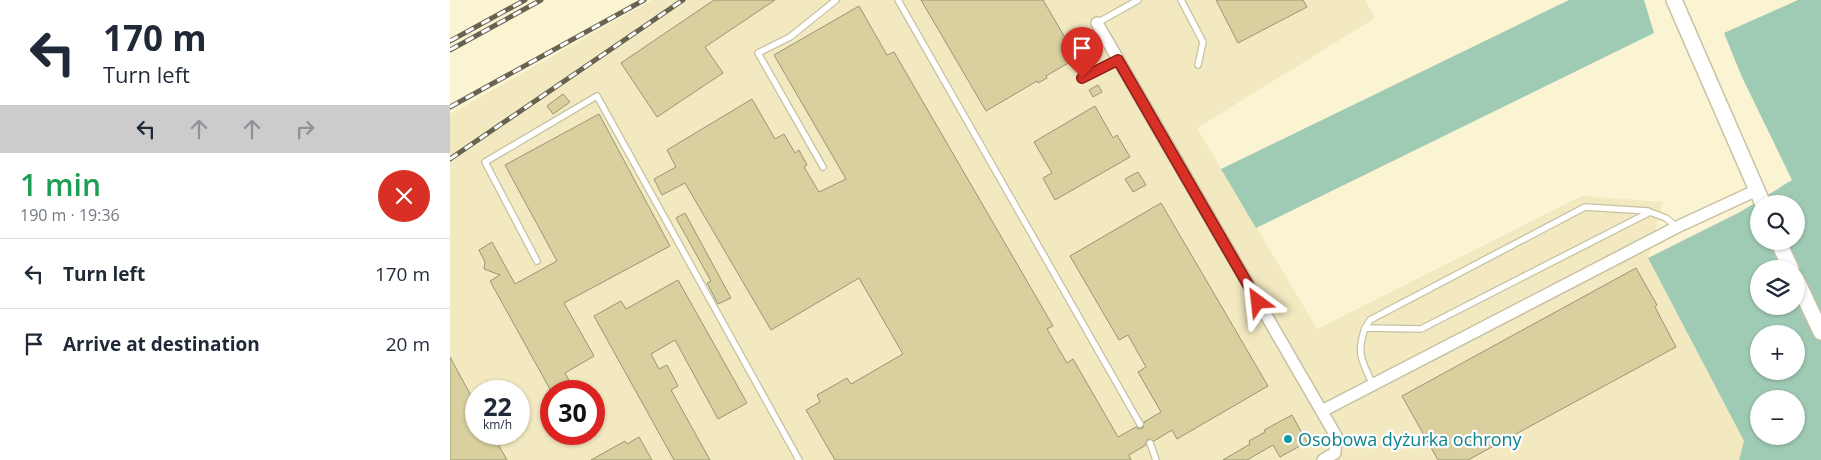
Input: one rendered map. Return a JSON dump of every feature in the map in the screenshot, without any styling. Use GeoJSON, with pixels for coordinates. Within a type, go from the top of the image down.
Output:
{"type":"FeatureCollection","features":[{"type":"Feature","properties":{"kind":"street"},"geometry":{"type":"LineString","coordinates":[[1674,0],[1759,195]]}},
{"type":"Feature","properties":{"kind":"street"},"geometry":{"type":"LineString","coordinates":[[1097,24],[1336,436],[1335,453],[1323,460]]}},
{"type":"Feature","properties":{"kind":"street"},"geometry":{"type":"LineString","coordinates":[[1322,411],[1677,227],[1757,190]]}},
{"type":"Feature","properties":{"kind":"street"},"geometry":{"type":"LineString","coordinates":[[1805,298],[1821,332]]}},
{"type":"Feature","properties":{"kind":"lane"},"geometry":{"type":"LineString","coordinates":[[822,167],[758,53],[790,37],[836,0]]}},
{"type":"Feature","properties":{"kind":"lane"},"geometry":{"type":"LineString","coordinates":[[898,0],[1140,424]]}},
{"type":"Feature","properties":{"kind":"lane"},"geometry":{"type":"LineString","coordinates":[[1097,24],[1138,0]]}},
{"type":"Feature","properties":{"kind":"lane"},"geometry":{"type":"LineString","coordinates":[[1181,0],[1203,42],[1198,65]]}},
{"type":"Feature","properties":{"kind":"lane"},"geometry":{"type":"LineString","coordinates":[[1082,78],[1118,60]]}},
{"type":"Feature","properties":{"kind":"lane"},"geometry":{"type":"LineString","coordinates":[[537,261],[486,162],[598,96],[800,460]]}},
{"type":"Feature","properties":{"kind":"lane"},"geometry":{"type":"LineString","coordinates":[[1374,385],[1362,361],[1360,343],[1370,320],[1585,207],[1650,212],[1666,218],[1677,227]]}},
{"type":"Feature","properties":{"kind":"lane"},"geometry":{"type":"LineString","coordinates":[[1365,328],[1421,329],[1650,212]]}},
{"type":"Feature","properties":{"kind":"lane"},"geometry":{"type":"LineString","coordinates":[[1150,443],[1156,460]]}},
{"type":"Feature","properties":{"kind":"shaded area"},"geometry":{"type":"Polygon","coordinates":[[[652,0],[1365,0],[1375,18],[1197,128],[1317,329],[1582,196],[1663,202],[1648,258],[1744,441],[1739,460],[450,460],[450,114],[652,0]]]}},
{"type":"Feature","properties":{"kind":"green space"},"geometry":{"type":"Polygon","coordinates":[[[1569,0],[1644,0],[1654,33],[1256,228],[1221,169],[1569,0]]]}},
{"type":"Feature","properties":{"kind":"green space"},"geometry":{"type":"Polygon","coordinates":[[[1798,0],[1821,0],[1821,460],[1739,460],[1744,441],[1648,258],[1750,206],[1750,250],[1805,250],[1805,195],[1768,195],[1792,180],[1741,75],[1724,33],[1798,0]]]}},
{"type":"Feature","properties":{"kind":"building"},"geometry":{"type":"Polygon","coordinates":[[[714,0],[775,0],[705,47],[723,73],[657,117],[621,63],[714,0]]]}},
{"type":"Feature","properties":{"kind":"building"},"geometry":{"type":"Polygon","coordinates":[[[921,0],[1043,0],[1077,58],[1046,76],[1047,78],[1038,83],[1037,81],[986,111],[921,0]]]}},
{"type":"Feature","properties":{"kind":"building"},"geometry":{"type":"Polygon","coordinates":[[[1216,0],[1303,0],[1307,7],[1238,43],[1216,0]]]}},
{"type":"Feature","properties":{"kind":"building"},"geometry":{"type":"Polygon","coordinates":[[[859,6],[887,55],[894,52],[1053,326],[1047,329],[1067,363],[1073,359],[1118,437],[1136,427],[1139,429],[1143,428],[1144,422],[1161,412],[1138,372],[1146,367],[1128,335],[1119,340],[1070,256],[1161,203],[1268,386],[1177,439],[1172,430],[1154,441],[1148,439],[1146,445],[1129,455],[1131,460],[835,460],[806,410],[820,402],[817,395],[847,378],[851,384],[903,354],[859,278],[771,330],[685,183],[662,195],[654,179],[676,167],[667,150],[752,99],[775,139],[784,134],[795,153],[799,150],[807,165],[804,167],[819,192],[846,179],[774,55],[859,6]]]}},
{"type":"Feature","properties":{"kind":"building"},"geometry":{"type":"Polygon","coordinates":[[[1098,85],[1102,92],[1093,97],[1089,90],[1098,85]]]}},
{"type":"Feature","properties":{"kind":"building"},"geometry":{"type":"Polygon","coordinates":[[[563,94],[570,102],[553,114],[547,106],[563,94]]]}},
{"type":"Feature","properties":{"kind":"building"},"geometry":{"type":"Polygon","coordinates":[[[1095,106],[1113,138],[1117,135],[1130,157],[1055,200],[1043,178],[1052,173],[1034,142],[1095,106]]]}},
{"type":"Feature","properties":{"kind":"building"},"geometry":{"type":"Polygon","coordinates":[[[599,114],[670,246],[564,303],[594,356],[565,373],[569,380],[545,380],[490,281],[500,275],[484,269],[485,262],[479,250],[492,242],[515,284],[557,261],[505,165],[599,114]]]}},
{"type":"Feature","properties":{"kind":"building"},"geometry":{"type":"Polygon","coordinates":[[[1138,172],[1146,185],[1133,192],[1125,179],[1138,172]]]}},
{"type":"Feature","properties":{"kind":"building"},"geometry":{"type":"Polygon","coordinates":[[[685,213],[731,298],[718,304],[707,283],[711,281],[676,218],[685,213]]]}},
{"type":"Feature","properties":{"kind":"building"},"geometry":{"type":"Polygon","coordinates":[[[1636,268],[1657,305],[1655,307],[1676,347],[1468,460],[1438,460],[1402,396],[1636,268]]]}},
{"type":"Feature","properties":{"kind":"building"},"geometry":{"type":"Polygon","coordinates":[[[678,280],[747,403],[718,419],[675,340],[651,354],[659,369],[667,365],[678,386],[671,390],[710,460],[674,460],[594,316],[621,301],[626,309],[678,280]]]}},
{"type":"Feature","properties":{"kind":"building"},"geometry":{"type":"Polygon","coordinates":[[[450,357],[465,385],[465,445],[498,445],[507,460],[450,460],[450,357]]]}},
{"type":"Feature","properties":{"kind":"building","name":"Osobowa dyżurka ochrony"},"geometry":{"type":"Polygon","coordinates":[[[1292,415],[1307,442],[1280,457],[1273,445],[1247,460],[1223,460],[1250,444],[1249,441],[1265,432],[1264,430],[1292,415]]]}},
{"type":"Feature","properties":{"kind":"building"},"geometry":{"type":"Polygon","coordinates":[[[639,437],[652,460],[591,460],[625,441],[627,444],[639,437]]]}},
{"type":"Feature","properties":{"kind":"railway"},"geometry":{"type":"LineString","coordinates":[[450,41],[525,0]]}},
{"type":"Feature","properties":{"kind":"railway"},"geometry":{"type":"LineString","coordinates":[[450,50],[541,0]]}},
{"type":"Feature","properties":{"kind":"railway"},"geometry":{"type":"LineString","coordinates":[[450,107],[644,0]]}},
{"type":"Feature","properties":{"kind":"railway"},"geometry":{"type":"LineString","coordinates":[[450,159],[683,0]]}},
{"type":"Feature","properties":{"kind":"place","name":"Osobowa dyżurka ochrony"},"geometry":{"type":"Point","coordinates":[1288,439]}},
{"type":"Feature","properties":{"kind":"route"},"geometry":{"type":"LineString","coordinates":[[1082,78],[1118,60],[1258,302]]}}]}
